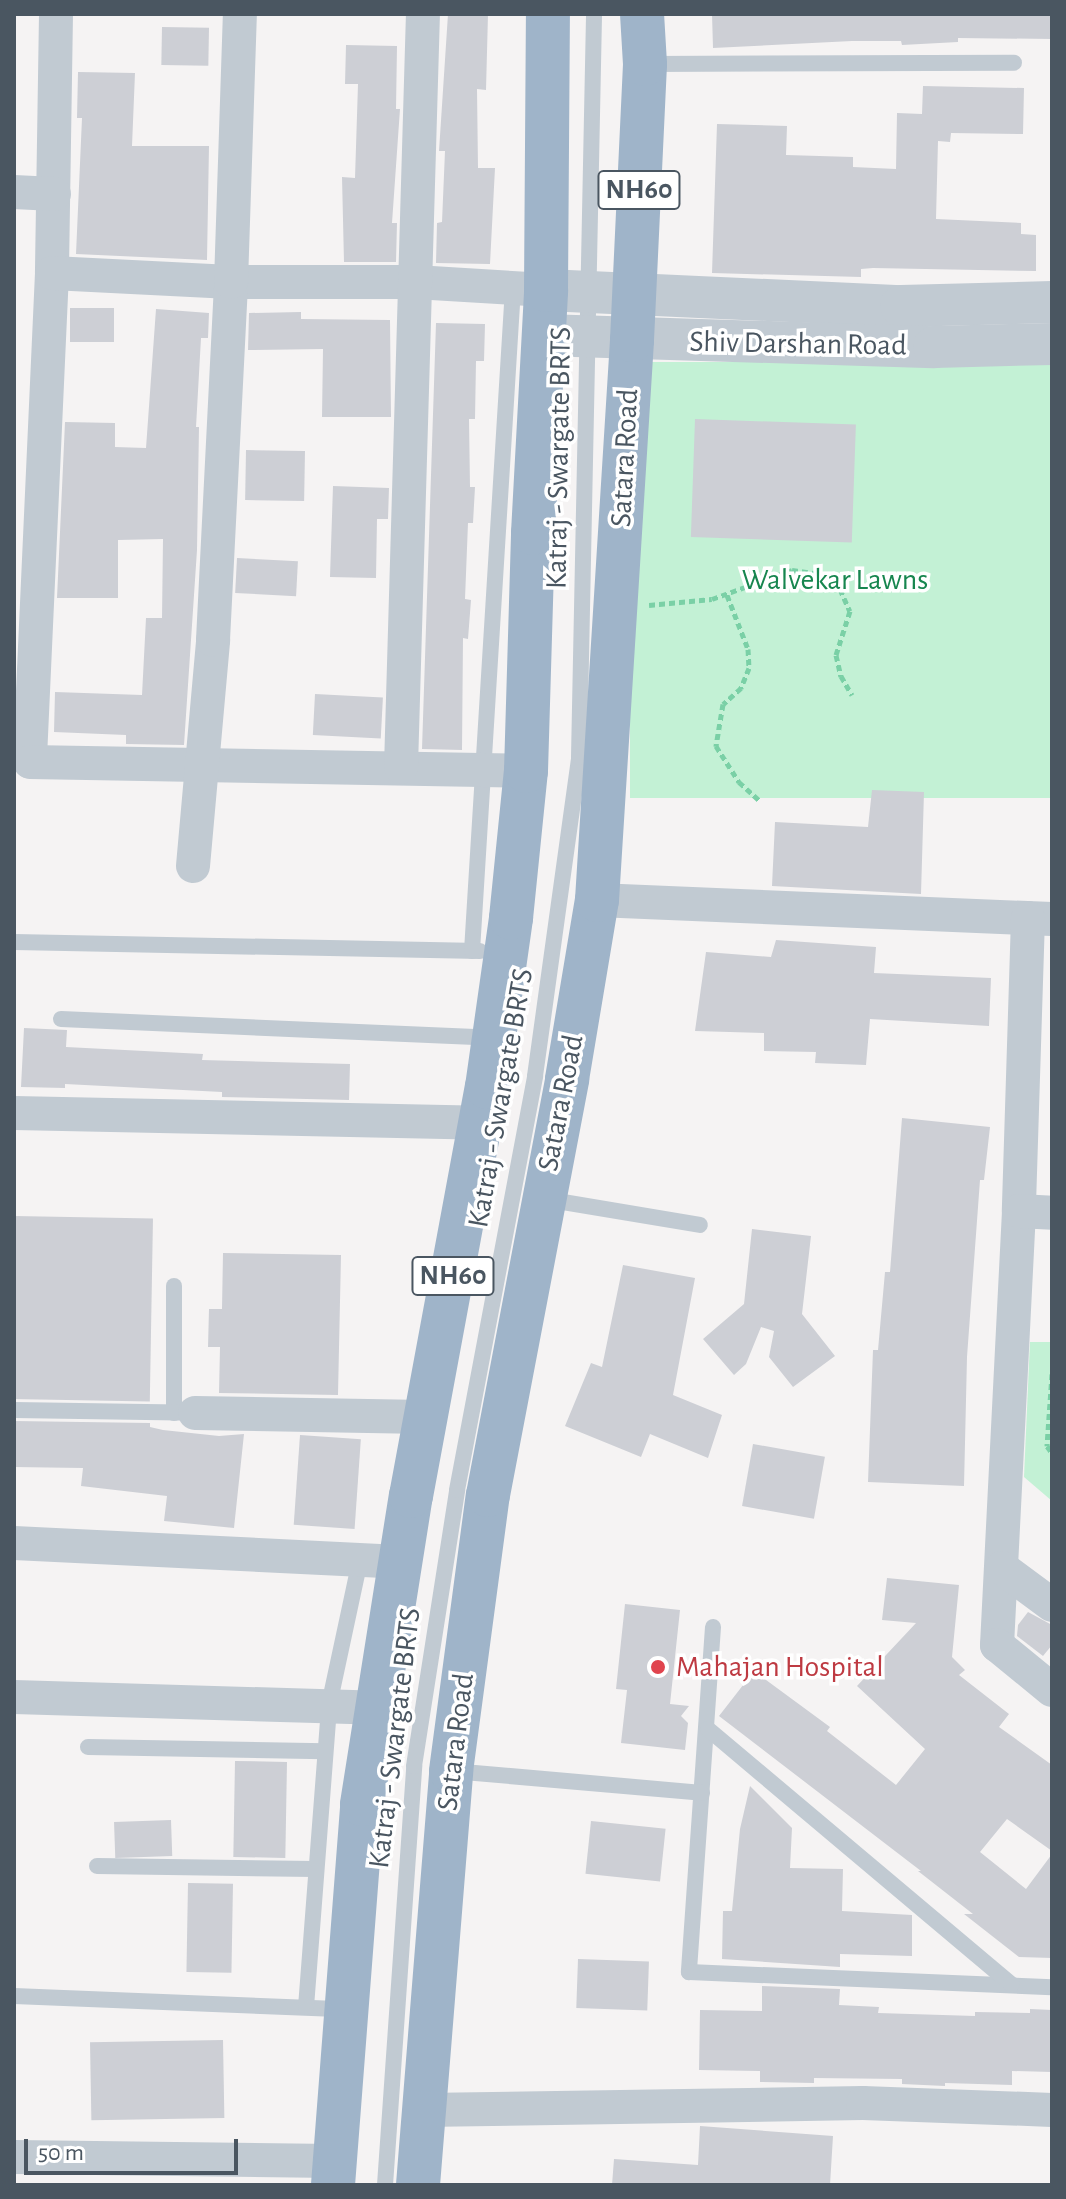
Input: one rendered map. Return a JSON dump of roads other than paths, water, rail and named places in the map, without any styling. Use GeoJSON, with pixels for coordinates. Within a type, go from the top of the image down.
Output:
{"type":"FeatureCollection","features":[{"type":"Feature","properties":{"kind":"highway","name":"NH60"},"geometry":{"type":"LineString","coordinates":[[333,2173],[326,2008],[377,1708],[380,1561],[425,1417],[481,1123],[494,1038],[490,950],[506,770],[533,533],[544,335],[529,289],[548,14]]}},
{"type":"Feature","properties":{"kind":"highway","name":"Satara Road"},"geometry":{"type":"LineString","coordinates":[[418,2185],[451,1771],[488,1495],[597,900],[616,607],[611,339],[633,294],[645,64],[642,14]]}},
{"type":"Feature","properties":{"kind":"street"},"geometry":{"type":"LineString","coordinates":[[56,14],[52,273],[30,762],[506,770]]}},
{"type":"Feature","properties":{"kind":"street"},"geometry":{"type":"LineString","coordinates":[[193,866],[213,640],[231,282],[240,14]]}},
{"type":"Feature","properties":{"kind":"street"},"geometry":{"type":"LineString","coordinates":[[401,767],[423,14]]}},
{"type":"Feature","properties":{"kind":"street"},"geometry":{"type":"LineString","coordinates":[[14,192],[54,194]]}},
{"type":"Feature","properties":{"kind":"street"},"geometry":{"type":"LineString","coordinates":[[52,273],[231,282],[415,282],[529,289]]}},
{"type":"Feature","properties":{"kind":"street","name":"Shiv Darshan Road"},"geometry":{"type":"LineString","coordinates":[[529,289],[591,295],[633,294],[901,306],[1052,302]]}},
{"type":"Feature","properties":{"kind":"street","name":"Shiv Darshan Road"},"geometry":{"type":"LineString","coordinates":[[544,335],[934,347],[1052,344]]}},
{"type":"Feature","properties":{"kind":"street"},"geometry":{"type":"LineString","coordinates":[[597,900],[1040,919],[1036,1212],[997,1645],[1052,1690]]}},
{"type":"Feature","properties":{"kind":"street"},"geometry":{"type":"LineString","coordinates":[[14,1113],[481,1123]]}},
{"type":"Feature","properties":{"kind":"street"},"geometry":{"type":"LineString","coordinates":[[184,1413],[425,1417]]}},
{"type":"Feature","properties":{"kind":"street"},"geometry":{"type":"LineString","coordinates":[[14,1543],[380,1561]]}},
{"type":"Feature","properties":{"kind":"street"},"geometry":{"type":"LineString","coordinates":[[1002,1568],[1052,1605]]}},
{"type":"Feature","properties":{"kind":"street"},"geometry":{"type":"LineString","coordinates":[[14,1697],[377,1708]]}},
{"type":"Feature","properties":{"kind":"street"},"geometry":{"type":"LineString","coordinates":[[423,2110],[863,2103],[1052,2110]]}},
{"type":"Feature","properties":{"kind":"street"},"geometry":{"type":"LineString","coordinates":[[14,2157],[333,2173]]}},
{"type":"Feature","properties":{"kind":"lane","name":"Katraj - Swargate BRTS"},"geometry":{"type":"LineString","coordinates":[[385,2185],[414,1766],[457,1490],[535,1076],[579,757],[611,339],[591,295],[594,14]]}},
{"type":"Feature","properties":{"kind":"lane"},"geometry":{"type":"LineString","coordinates":[[645,64],[1014,63]]}},
{"type":"Feature","properties":{"kind":"lane"},"geometry":{"type":"LineString","coordinates":[[506,770],[529,289]]}},
{"type":"Feature","properties":{"kind":"lane"},"geometry":{"type":"LineString","coordinates":[[14,942],[490,950]]}},
{"type":"Feature","properties":{"kind":"lane"},"geometry":{"type":"LineString","coordinates":[[61,1019],[494,1038]]}},
{"type":"Feature","properties":{"kind":"lane"},"geometry":{"type":"LineString","coordinates":[[543,1199],[700,1225]]}},
{"type":"Feature","properties":{"kind":"lane"},"geometry":{"type":"LineString","coordinates":[[14,1410],[184,1413],[174,1286]]}},
{"type":"Feature","properties":{"kind":"lane"},"geometry":{"type":"LineString","coordinates":[[14,1996],[326,2008],[315,1869],[329,1705],[380,1561]]}},
{"type":"Feature","properties":{"kind":"lane"},"geometry":{"type":"LineString","coordinates":[[713,1627],[689,1972],[1052,1987]]}},
{"type":"Feature","properties":{"kind":"lane"},"geometry":{"type":"LineString","coordinates":[[708,1729],[1012,1985]]}},
{"type":"Feature","properties":{"kind":"lane"},"geometry":{"type":"LineString","coordinates":[[88,1747],[325,1751]]}},
{"type":"Feature","properties":{"kind":"lane"},"geometry":{"type":"LineString","coordinates":[[451,1771],[702,1793]]}},
{"type":"Feature","properties":{"kind":"lane"},"geometry":{"type":"LineString","coordinates":[[97,1866],[315,1869]]}},
{"type":"Feature","properties":{"kind":"place","name":"Mahajan Hospital"},"geometry":{"type":"Point","coordinates":[658,1667]}},
{"type":"Feature","properties":{"kind":"park label","name":"Walvekar Lawns"},"geometry":{"type":"Point","coordinates":[835,580]}}]}
